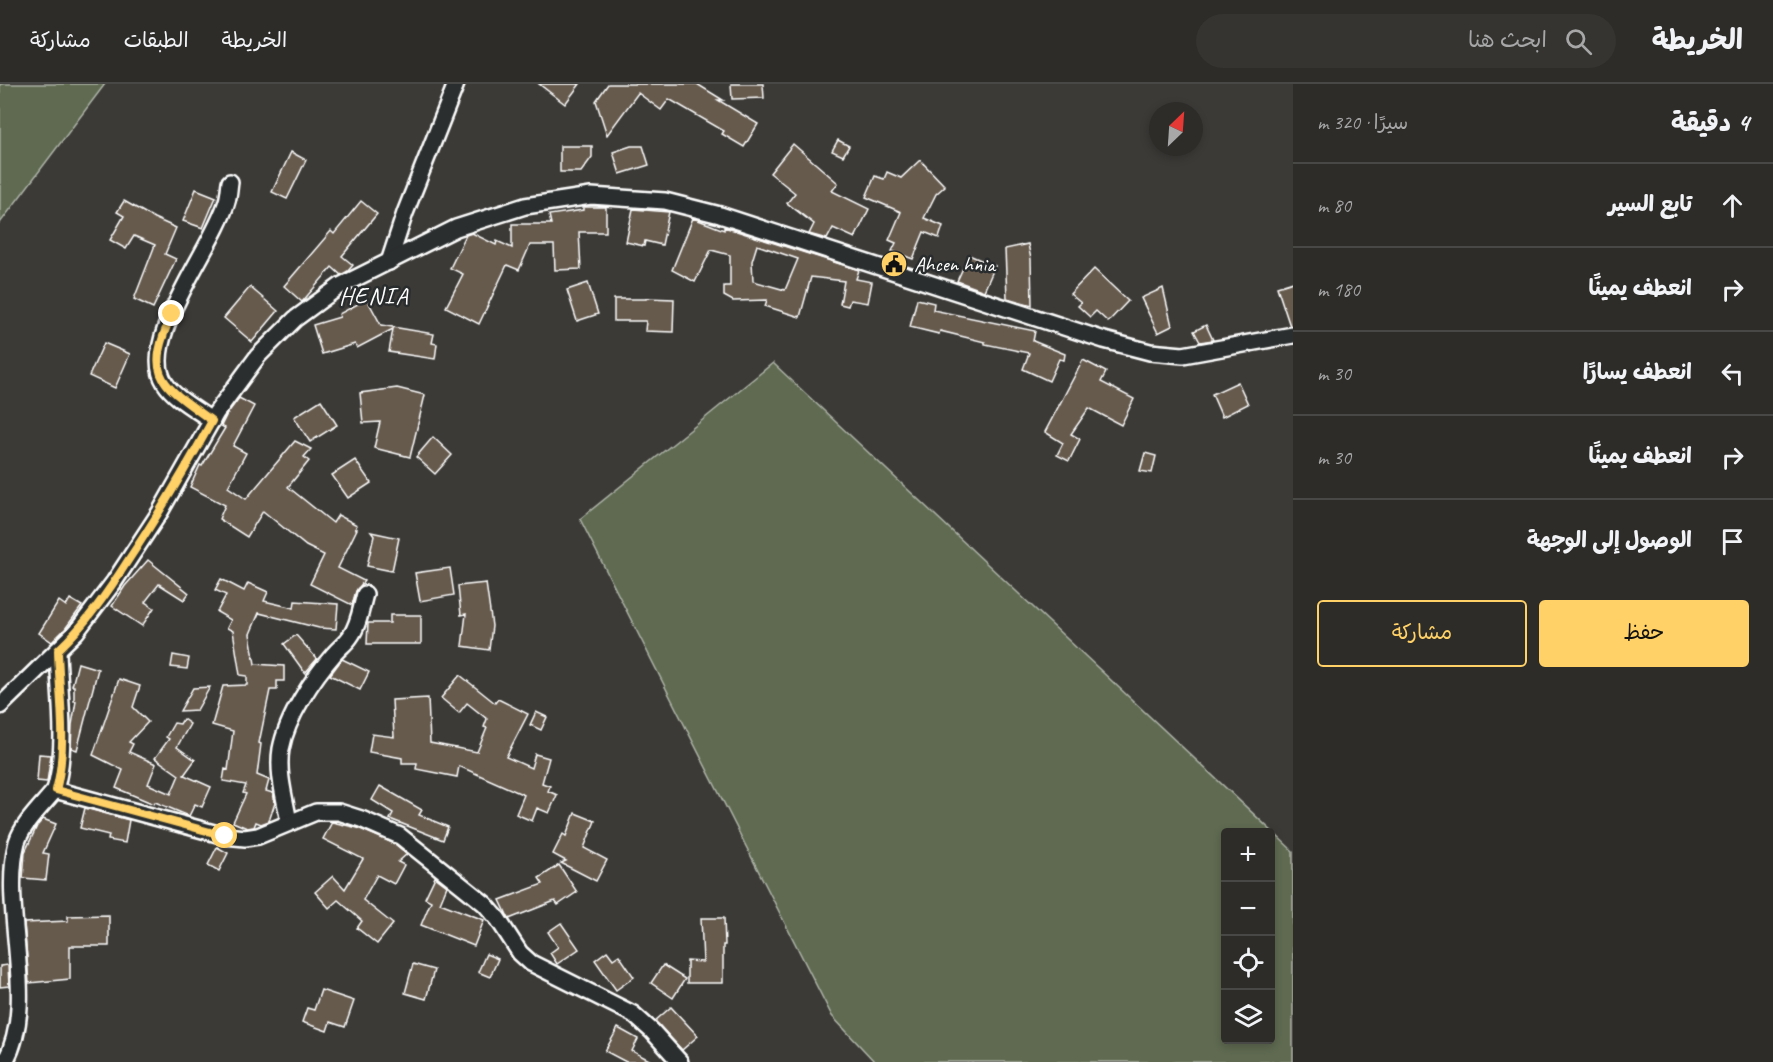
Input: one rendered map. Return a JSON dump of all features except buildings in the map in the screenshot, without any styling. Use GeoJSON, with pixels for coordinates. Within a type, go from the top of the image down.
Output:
{"type":"FeatureCollection","features":[{"type":"Feature","properties":{"kind":"street"},"geometry":{"type":"LineString","coordinates":[[389,262],[405,213],[456,84]]}},
{"type":"Feature","properties":{"kind":"street"},"geometry":{"type":"LineString","coordinates":[[212,421],[166,386],[160,373],[158,357],[163,334],[220,219],[228,199],[230,182]]}},
{"type":"Feature","properties":{"kind":"street"},"geometry":{"type":"LineString","coordinates":[[0,706],[76,632],[114,582],[160,512],[212,421],[258,356],[295,319],[340,286],[456,228],[525,206],[591,196],[665,201],[720,214],[1104,340],[1150,352],[1183,356],[1293,335]]}},
{"type":"Feature","properties":{"kind":"street"},"geometry":{"type":"LineString","coordinates":[[289,822],[280,766],[281,749],[288,727],[295,711],[327,662],[351,637],[365,594]]}},
{"type":"Feature","properties":{"kind":"street"},"geometry":{"type":"LineString","coordinates":[[5,1062],[16,1035],[18,1012],[11,897],[12,869],[17,841],[56,790],[60,773],[62,755],[58,650]]}},
{"type":"Feature","properties":{"kind":"street"},"geometry":{"type":"LineString","coordinates":[[56,790],[225,836],[245,838],[258,836],[316,812],[339,812],[400,836],[485,904],[498,919],[520,953],[531,963],[633,1014],[680,1062]]}},
{"type":"Feature","properties":{"kind":"green space"},"geometry":{"type":"Polygon","coordinates":[[[0,84],[105,84],[0,223],[0,84]]]}},
{"type":"Feature","properties":{"kind":"green space"},"geometry":{"type":"Polygon","coordinates":[[[773,363],[1268,828],[1221,828],[1221,1044],[1275,1044],[1275,834],[1293,851],[1293,1062],[875,1062],[832,1016],[580,519],[773,363]]]}},
{"type":"Feature","properties":{"kind":"place","name":"Ahcen hnia"},"geometry":{"type":"Point","coordinates":[894,264]}},
{"type":"Feature","properties":{"kind":"district","name":"HENIA"},"geometry":{"type":"Point","coordinates":[374,296]}},
{"type":"Feature","properties":{"kind":"route"},"geometry":{"type":"LineString","coordinates":[[172,314],[163,334],[158,357],[160,373],[166,386],[212,421],[160,512],[114,582],[76,632],[58,650],[62,755],[56,790],[225,836]]}}]}
